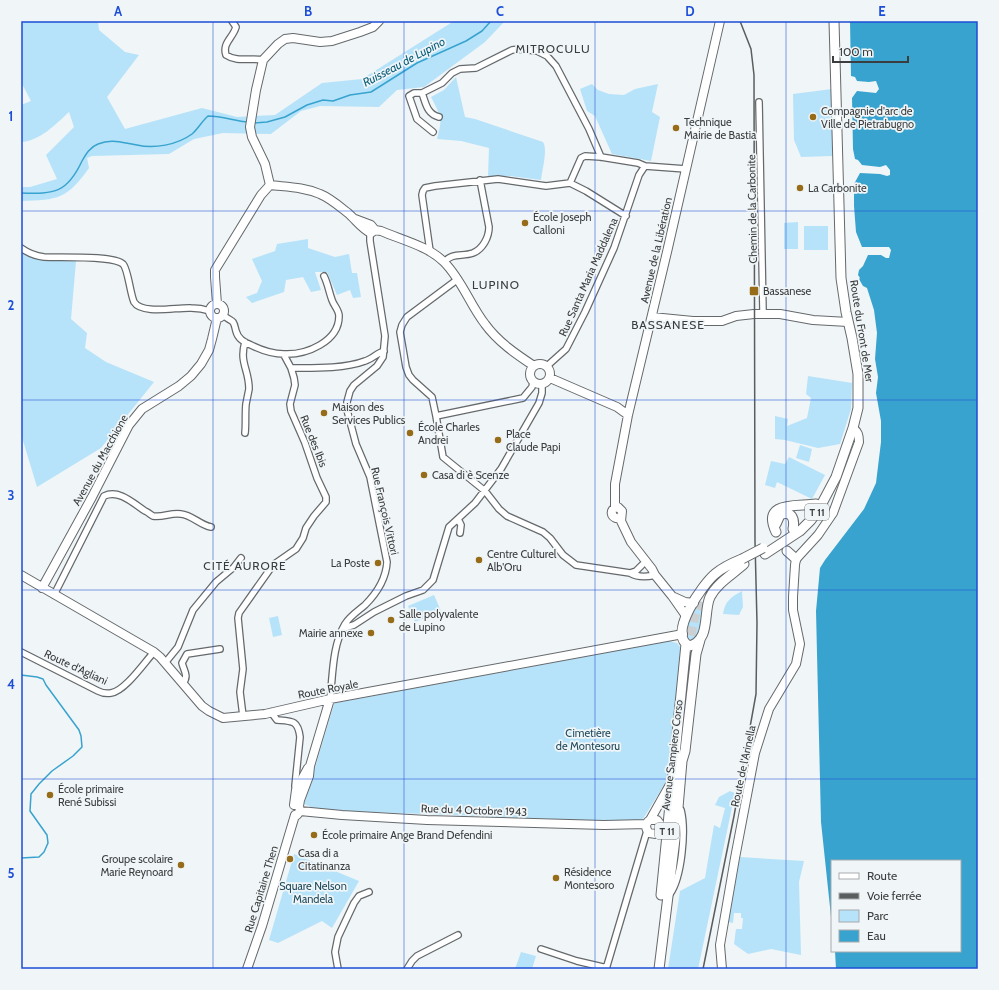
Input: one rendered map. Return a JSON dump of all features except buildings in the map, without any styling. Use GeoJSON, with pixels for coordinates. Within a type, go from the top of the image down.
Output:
{"type":"FeatureCollection","features":[{"type":"Feature","properties":{"kind":"main road"},"geometry":{"type":"LineString","coordinates":[[270,185],[265,164],[252,137],[250,128],[256,90],[264,60],[278,44],[285,39],[293,38],[320,42],[332,41],[373,27],[379,21]]}},
{"type":"Feature","properties":{"kind":"main road","name":"Avenue de la Libération"},"geometry":{"type":"LineString","coordinates":[[619,518],[613,517],[612,510],[615,508],[615,484],[628,415],[652,318],[720,21]]}},
{"type":"Feature","properties":{"kind":"main road","name":"Route du Front de Mer"},"geometry":{"type":"LineString","coordinates":[[705,601],[709,587],[721,574],[800,531],[811,520],[819,509],[836,478],[853,428],[858,408],[859,384],[856,357],[843,298],[841,278],[834,21]]}},
{"type":"Feature","properties":{"kind":"main road"},"geometry":{"type":"LineString","coordinates":[[270,185],[302,189],[321,194],[336,203],[355,219],[366,231],[381,231],[430,252],[444,262],[458,279],[484,324],[492,334],[511,350],[534,366]]}},
{"type":"Feature","properties":{"kind":"main road"},"geometry":{"type":"LineString","coordinates":[[217,304],[215,277],[216,270],[261,194],[270,185]]}},
{"type":"Feature","properties":{"kind":"main road"},"geometry":{"type":"LineString","coordinates":[[217,304],[224,309],[220,317],[212,316],[210,311],[212,306],[217,304]]}},
{"type":"Feature","properties":{"kind":"main road"},"geometry":{"type":"LineString","coordinates":[[652,318],[693,322],[722,321],[736,316],[780,314],[814,320],[848,322]]}},
{"type":"Feature","properties":{"kind":"main road","name":"Avenue du Macchione"},"geometry":{"type":"LineString","coordinates":[[42,588],[92,497],[129,425],[142,409],[179,386],[202,364],[220,317]]}},
{"type":"Feature","properties":{"kind":"main road"},"geometry":{"type":"LineString","coordinates":[[541,364],[547,366],[551,372],[548,381],[539,385],[533,382],[530,374],[534,366],[541,364]]}},
{"type":"Feature","properties":{"kind":"main road"},"geometry":{"type":"LineString","coordinates":[[550,378],[616,407],[628,415]]}},
{"type":"Feature","properties":{"kind":"main road"},"geometry":{"type":"LineString","coordinates":[[616,407],[631,405]]}},
{"type":"Feature","properties":{"kind":"main road"},"geometry":{"type":"LineString","coordinates":[[787,551],[796,559],[818,536],[833,512],[859,442],[859,436],[853,428]]}},
{"type":"Feature","properties":{"kind":"main road","name":"Route du Front de Mer"},"geometry":{"type":"LineString","coordinates":[[764,550],[793,530],[807,517],[816,504],[845,452]]}},
{"type":"Feature","properties":{"kind":"main road"},"geometry":{"type":"LineString","coordinates":[[793,530],[793,518],[790,515],[784,514],[778,518],[776,531],[773,521],[774,515],[780,508],[787,506],[816,504]]}},
{"type":"Feature","properties":{"kind":"main road"},"geometry":{"type":"LineString","coordinates":[[619,518],[624,540],[640,567],[655,575]]}},
{"type":"Feature","properties":{"kind":"main road"},"geometry":{"type":"LineString","coordinates":[[619,518],[631,542],[686,616],[683,639],[689,647],[700,640]]}},
{"type":"Feature","properties":{"kind":"main road","name":"Route de l'Arinella"},"geometry":{"type":"LineString","coordinates":[[722,969],[720,945],[752,766],[761,731],[769,709],[796,664],[800,644],[793,610],[796,559]]}},
{"type":"Feature","properties":{"kind":"main road","name":"Route du Front de Mer"},"geometry":{"type":"LineString","coordinates":[[686,616],[703,587],[716,573],[726,566],[743,562]]}},
{"type":"Feature","properties":{"kind":"main road","name":"Route Royale"},"geometry":{"type":"LineString","coordinates":[[21,575],[154,652],[202,706],[215,715],[223,718],[271,712],[330,699],[683,634]]}},
{"type":"Feature","properties":{"kind":"main road"},"geometry":{"type":"LineString","coordinates":[[672,596],[685,602],[701,602],[705,604],[705,601]]}},
{"type":"Feature","properties":{"kind":"main road","name":"Avenue Sampiero Corso"},"geometry":{"type":"LineString","coordinates":[[653,969],[654,829],[679,761],[685,751],[696,654],[707,618],[705,601]]}},
{"type":"Feature","properties":{"kind":"main road","name":"Avenue Sampiero Corso"},"geometry":{"type":"LineString","coordinates":[[659,969],[678,801],[679,761],[677,730],[689,647]]}},
{"type":"Feature","properties":{"kind":"main road","name":"Rue Capitaine Then"},"geometry":{"type":"LineString","coordinates":[[300,790],[309,776],[310,766],[330,699]]}},
{"type":"Feature","properties":{"kind":"main road"},"geometry":{"type":"LineString","coordinates":[[313,703],[320,708],[325,716]]}},
{"type":"Feature","properties":{"kind":"main road","name":"Rue Capitaine Then"},"geometry":{"type":"LineString","coordinates":[[247,969],[262,926],[297,809],[300,782],[310,766]]}},
{"type":"Feature","properties":{"kind":"main road"},"geometry":{"type":"LineString","coordinates":[[654,829],[673,778]]}},
{"type":"Feature","properties":{"kind":"main road","name":"Rue du 4 Octobre 1943"},"geometry":{"type":"LineString","coordinates":[[297,809],[336,815],[427,820],[604,825],[654,829]]}},
{"type":"Feature","properties":{"kind":"street"},"geometry":{"type":"LineString","coordinates":[[232,21],[236,27],[235,32],[225,44],[224,48],[226,55],[240,60],[264,60]]}},
{"type":"Feature","properties":{"kind":"street"},"geometry":{"type":"LineString","coordinates":[[433,132],[418,118],[409,96],[414,93],[422,93],[442,83],[456,71],[476,68],[512,50],[520,49],[537,51],[547,56],[556,66],[589,128],[601,157]]}},
{"type":"Feature","properties":{"kind":"street"},"geometry":{"type":"LineString","coordinates":[[422,93],[429,112],[434,116],[439,117]]}},
{"type":"Feature","properties":{"kind":"street","name":"Chemin de la Carbonite"},"geometry":{"type":"LineString","coordinates":[[759,102],[763,311],[761,314]]}},
{"type":"Feature","properties":{"kind":"street"},"geometry":{"type":"LineString","coordinates":[[570,183],[581,158],[585,156],[638,163],[645,166],[686,169]]}},
{"type":"Feature","properties":{"kind":"street","name":"Rue Santa Maria Maddalena"},"geometry":{"type":"LineString","coordinates":[[547,366],[563,353],[572,339],[614,249],[639,175],[645,166]]}},
{"type":"Feature","properties":{"kind":"street"},"geometry":{"type":"LineString","coordinates":[[430,252],[422,195],[426,188],[435,186],[480,180],[502,179],[546,186],[570,183],[586,191],[626,216]]}},
{"type":"Feature","properties":{"kind":"street"},"geometry":{"type":"LineString","coordinates":[[444,262],[449,257],[474,253],[486,241],[489,234],[489,227],[480,180]]}},
{"type":"Feature","properties":{"kind":"street","name":"Rue François Vittori"},"geometry":{"type":"LineString","coordinates":[[330,699],[335,656],[344,628],[352,616],[374,594],[383,578],[387,562],[370,477],[356,444],[346,402],[350,390],[377,366],[383,357],[384,351],[386,336],[370,242],[370,236],[373,232]]}},
{"type":"Feature","properties":{"kind":"street"},"geometry":{"type":"LineString","coordinates":[[21,248],[33,255],[43,257],[118,261],[125,267],[136,306],[159,310],[190,308],[210,311]]}},
{"type":"Feature","properties":{"kind":"street"},"geometry":{"type":"LineString","coordinates":[[220,317],[233,322],[240,339],[245,342],[276,354],[297,354],[327,342],[336,329],[339,312],[332,301],[329,286],[324,276]]}},
{"type":"Feature","properties":{"kind":"street"},"geometry":{"type":"LineString","coordinates":[[458,279],[407,317],[400,332],[409,375],[432,397],[444,457],[485,491],[499,509],[507,516],[543,532],[550,538],[563,555],[576,565],[630,573],[634,576],[655,575]]}},
{"type":"Feature","properties":{"kind":"street"},"geometry":{"type":"LineString","coordinates":[[245,342],[242,352],[242,359],[249,389],[245,433]]}},
{"type":"Feature","properties":{"kind":"street"},"geometry":{"type":"LineString","coordinates":[[291,368],[318,368],[364,362],[384,351]]}},
{"type":"Feature","properties":{"kind":"street","name":"Rue des Ibis"},"geometry":{"type":"LineString","coordinates":[[243,716],[240,692],[243,669],[238,618],[239,613],[273,565],[296,549],[303,538],[306,528],[326,502],[326,497],[317,478],[305,442],[291,412],[290,404],[295,385],[291,368],[284,354]]}},
{"type":"Feature","properties":{"kind":"street"},"geometry":{"type":"LineString","coordinates":[[436,416],[523,398],[532,387],[533,382]]}},
{"type":"Feature","properties":{"kind":"street"},"geometry":{"type":"LineString","coordinates":[[344,628],[354,625],[374,612],[427,588],[433,580],[449,527],[475,504],[501,470],[539,403],[542,393],[542,384]]}},
{"type":"Feature","properties":{"kind":"street"},"geometry":{"type":"LineString","coordinates":[[54,595],[104,496],[115,494],[122,496],[153,516],[182,514],[204,526],[212,527]]}},
{"type":"Feature","properties":{"kind":"street"},"geometry":{"type":"LineString","coordinates":[[458,519],[461,525],[460,533]]}},
{"type":"Feature","properties":{"kind":"street"},"geometry":{"type":"LineString","coordinates":[[165,663],[178,647],[193,610],[216,582],[234,567],[241,558]]}},
{"type":"Feature","properties":{"kind":"street"},"geometry":{"type":"LineString","coordinates":[[630,573],[640,567]]}},
{"type":"Feature","properties":{"kind":"street"},"geometry":{"type":"LineString","coordinates":[[640,567],[640,576]]}},
{"type":"Feature","properties":{"kind":"street"},"geometry":{"type":"LineString","coordinates":[[183,683],[186,676],[182,663],[187,654],[220,649]]}},
{"type":"Feature","properties":{"kind":"street","name":"Route d'Agliani"},"geometry":{"type":"LineString","coordinates":[[21,652],[98,691],[110,693],[122,688],[154,652]]}},
{"type":"Feature","properties":{"kind":"street"},"geometry":{"type":"LineString","coordinates":[[271,712],[277,720],[289,720],[296,723],[299,729],[300,737],[295,786],[300,790]]}},
{"type":"Feature","properties":{"kind":"street"},"geometry":{"type":"LineString","coordinates":[[297,773],[300,782]]}},
{"type":"Feature","properties":{"kind":"street"},"geometry":{"type":"LineString","coordinates":[[541,949],[576,961],[606,968],[645,842],[654,829]]}},
{"type":"Feature","properties":{"kind":"street"},"geometry":{"type":"LineString","coordinates":[[338,969],[335,952],[338,937],[354,903],[359,896],[369,892]]}},
{"type":"Feature","properties":{"kind":"street"},"geometry":{"type":"LineString","coordinates":[[408,969],[412,961],[418,956],[458,935]]}},
{"type":"Feature","properties":{"kind":"green space"},"geometry":{"type":"Polygon","coordinates":[[[21,21],[98,21],[99,30],[125,52],[139,55],[107,97],[125,129],[202,108],[237,117],[275,115],[322,83],[362,79],[454,21],[505,21],[485,42],[424,87],[397,90],[379,107],[320,106],[301,111],[271,134],[223,133],[194,139],[169,154],[92,156],[87,158],[89,168],[68,192],[61,196],[44,200],[21,201],[21,187],[30,187],[57,179],[46,155],[74,127],[69,112],[53,127],[35,139],[21,142],[21,105],[31,101],[21,82],[21,21]]]}},
{"type":"Feature","properties":{"kind":"green space"},"geometry":{"type":"Polygon","coordinates":[[[456,77],[465,117],[543,142],[545,155],[541,180],[510,176],[488,176],[489,148],[461,141],[437,139],[440,126],[440,117],[431,97],[444,90],[456,77]]]}},
{"type":"Feature","properties":{"kind":"green space"},"geometry":{"type":"Polygon","coordinates":[[[592,84],[598,90],[609,94],[624,95],[635,89],[658,84],[652,112],[660,117],[651,161],[612,154],[595,116],[587,111],[580,89],[592,84]]]}},
{"type":"Feature","properties":{"kind":"green space","name":"Compagnie d'arc de Ville de Pietrabugno"},"geometry":{"type":"Polygon","coordinates":[[[832,89],[832,156],[801,157],[794,140],[793,94],[832,89]]]}},
{"type":"Feature","properties":{"kind":"green space"},"geometry":{"type":"Polygon","coordinates":[[[798,222],[798,249],[784,249],[784,223],[798,222]]]}},
{"type":"Feature","properties":{"kind":"green space"},"geometry":{"type":"Polygon","coordinates":[[[804,226],[828,226],[828,250],[804,250],[804,226]]]}},
{"type":"Feature","properties":{"kind":"green space"},"geometry":{"type":"Polygon","coordinates":[[[308,239],[308,248],[335,257],[349,254],[352,273],[357,273],[361,297],[353,298],[350,290],[337,295],[327,272],[315,272],[321,290],[311,292],[303,277],[286,280],[284,292],[252,303],[246,297],[257,293],[262,281],[252,259],[275,251],[277,244],[308,239]]]}},
{"type":"Feature","properties":{"kind":"green space"},"geometry":{"type":"Polygon","coordinates":[[[21,252],[32,258],[76,261],[71,319],[87,333],[85,348],[106,362],[154,382],[101,448],[37,487],[21,434],[21,252]]]}},
{"type":"Feature","properties":{"kind":"green space"},"geometry":{"type":"Polygon","coordinates":[[[808,376],[852,383],[851,409],[840,444],[818,448],[775,439],[775,416],[788,419],[787,426],[807,418],[811,398],[806,394],[808,376]]]}},
{"type":"Feature","properties":{"kind":"green space"},"geometry":{"type":"Polygon","coordinates":[[[800,445],[812,449],[809,462],[796,458],[800,445]]]}},
{"type":"Feature","properties":{"kind":"green space"},"geometry":{"type":"Polygon","coordinates":[[[789,457],[825,475],[812,499],[777,482],[775,488],[765,485],[771,461],[785,464],[789,457]]]}},
{"type":"Feature","properties":{"kind":"green space"},"geometry":{"type":"Polygon","coordinates":[[[742,591],[743,607],[739,615],[723,614],[725,606],[729,600],[742,591]]]}},
{"type":"Feature","properties":{"kind":"green space"},"geometry":{"type":"Polygon","coordinates":[[[434,595],[441,611],[415,622],[408,606],[434,595]]]}},
{"type":"Feature","properties":{"kind":"green space"},"geometry":{"type":"Polygon","coordinates":[[[697,605],[701,605],[705,610],[697,640],[688,641],[688,622],[697,605]]]}},
{"type":"Feature","properties":{"kind":"green space"},"geometry":{"type":"Polygon","coordinates":[[[278,616],[282,635],[273,637],[269,618],[278,616]]]}},
{"type":"Feature","properties":{"kind":"green space","name":"Cimetière de Montesoru"},"geometry":{"type":"Polygon","coordinates":[[[669,641],[677,643],[681,648],[680,686],[667,780],[643,819],[640,821],[631,822],[318,810],[304,804],[335,703],[669,641]]]}},
{"type":"Feature","properties":{"kind":"green space"},"geometry":{"type":"Polygon","coordinates":[[[730,791],[735,793],[698,969],[668,969],[680,891],[705,878],[714,825],[720,828],[725,808],[715,805],[719,797],[730,791]]]}},
{"type":"Feature","properties":{"kind":"green space","name":"Square Nelson Mandela"},"geometry":{"type":"Polygon","coordinates":[[[294,854],[359,881],[332,928],[322,921],[278,943],[269,940],[294,854]]]}},
{"type":"Feature","properties":{"kind":"green space"},"geometry":{"type":"Polygon","coordinates":[[[740,857],[804,861],[799,882],[801,955],[771,949],[748,954],[734,944],[736,929],[742,929],[743,918],[741,918],[741,913],[734,913],[733,923],[728,922],[740,857]]]}},
{"type":"Feature","properties":{"kind":"green space"},"geometry":{"type":"Polygon","coordinates":[[[521,952],[536,956],[532,969],[515,969],[521,952]]]}},
{"type":"Feature","properties":{"kind":"water"},"geometry":{"type":"Polygon","coordinates":[[[850,21],[978,21],[978,969],[836,969],[835,952],[961,952],[961,860],[831,860],[831,917],[821,822],[816,611],[820,568],[864,509],[876,483],[881,442],[881,421],[876,393],[878,377],[875,359],[877,333],[874,310],[867,288],[863,286],[858,275],[859,270],[863,266],[868,255],[881,255],[889,258],[891,250],[889,247],[862,247],[856,232],[854,184],[860,173],[880,174],[887,176],[890,175],[890,170],[886,165],[880,167],[862,165],[855,159],[853,149],[852,98],[857,91],[876,93],[879,89],[876,81],[857,81],[855,77],[851,76],[850,21]]]}},
{"type":"Feature","properties":{"kind":"waterway","name":"Ruisseau de Lupino"},"geometry":{"type":"LineString","coordinates":[[254,123],[267,122],[285,117],[307,105],[323,100],[333,101],[350,95],[371,92],[417,63],[466,41],[482,31],[491,21]]}},
{"type":"Feature","properties":{"kind":"waterway","name":"Ruisseau de Lupino"},"geometry":{"type":"LineString","coordinates":[[21,193],[43,193],[59,189],[71,180],[88,151],[95,145],[103,142],[113,141],[151,147],[165,145],[186,138],[192,134],[208,116],[248,122]]}},
{"type":"Feature","properties":{"kind":"waterway"},"geometry":{"type":"LineString","coordinates":[[21,675],[43,679],[79,730],[82,747],[73,756],[52,771],[31,794],[30,811],[47,835],[48,843],[44,852],[39,857],[21,858]]}},
{"type":"Feature","properties":{"kind":"tunnel"},"geometry":{"type":"LineString","coordinates":[[690,649],[693,622],[702,598]]}},
{"type":"Feature","properties":{"kind":"railway"},"geometry":{"type":"LineString","coordinates":[[703,969],[734,816],[756,694],[757,623],[755,541],[754,75],[751,49],[740,21]]}},
{"type":"Feature","properties":{"kind":"place","name":"Compagnie d'arc de Ville de Pietrabugno"},"geometry":{"type":"Point","coordinates":[813,117]}},
{"type":"Feature","properties":{"kind":"place","name":"Technique Mairie de Bastia"},"geometry":{"type":"Point","coordinates":[676,128]}},
{"type":"Feature","properties":{"kind":"place","name":"La Carbonite"},"geometry":{"type":"Point","coordinates":[800,188]}},
{"type":"Feature","properties":{"kind":"place","name":"École Joseph Calloni"},"geometry":{"type":"Point","coordinates":[525,223]}},
{"type":"Feature","properties":{"kind":"place","name":"Bassanese"},"geometry":{"type":"Point","coordinates":[754,291]}},
{"type":"Feature","properties":{"kind":"place","name":"Maison des Services Publics"},"geometry":{"type":"Point","coordinates":[324,413]}},
{"type":"Feature","properties":{"kind":"place","name":"École Charles Andrei"},"geometry":{"type":"Point","coordinates":[410,433]}},
{"type":"Feature","properties":{"kind":"place","name":"Place Claude Papi"},"geometry":{"type":"Point","coordinates":[498,440]}},
{"type":"Feature","properties":{"kind":"place","name":"Casa di è Scenze"},"geometry":{"type":"Point","coordinates":[424,475]}},
{"type":"Feature","properties":{"kind":"place","name":"Centre Culturel Alb'Oru"},"geometry":{"type":"Point","coordinates":[479,560]}},
{"type":"Feature","properties":{"kind":"place","name":"La Poste"},"geometry":{"type":"Point","coordinates":[378,563]}},
{"type":"Feature","properties":{"kind":"place","name":"Salle polyvalente de Lupino"},"geometry":{"type":"Point","coordinates":[391,620]}},
{"type":"Feature","properties":{"kind":"place","name":"Mairie annexe"},"geometry":{"type":"Point","coordinates":[371,633]}},
{"type":"Feature","properties":{"kind":"place","name":"École primaire René Subissi"},"geometry":{"type":"Point","coordinates":[50,795]}},
{"type":"Feature","properties":{"kind":"place","name":"École primaire Ange Brand Defendini"},"geometry":{"type":"Point","coordinates":[314,835]}},
{"type":"Feature","properties":{"kind":"place","name":"Casa di a Citatinanza"},"geometry":{"type":"Point","coordinates":[290,859]}},
{"type":"Feature","properties":{"kind":"place","name":"Groupe scolaire Marie Reynoard"},"geometry":{"type":"Point","coordinates":[181,865]}},
{"type":"Feature","properties":{"kind":"place","name":"Résidence Montesoro"},"geometry":{"type":"Point","coordinates":[556,878]}},
{"type":"Feature","properties":{"kind":"district","name":"MITROCULU"},"geometry":{"type":"Point","coordinates":[553,49]}},
{"type":"Feature","properties":{"kind":"district","name":"LUPINO"},"geometry":{"type":"Point","coordinates":[496,285]}},
{"type":"Feature","properties":{"kind":"district","name":"BASSANESE"},"geometry":{"type":"Point","coordinates":[668,325]}},
{"type":"Feature","properties":{"kind":"district","name":"CITÉ AURORE"},"geometry":{"type":"Point","coordinates":[245,566]}}]}
